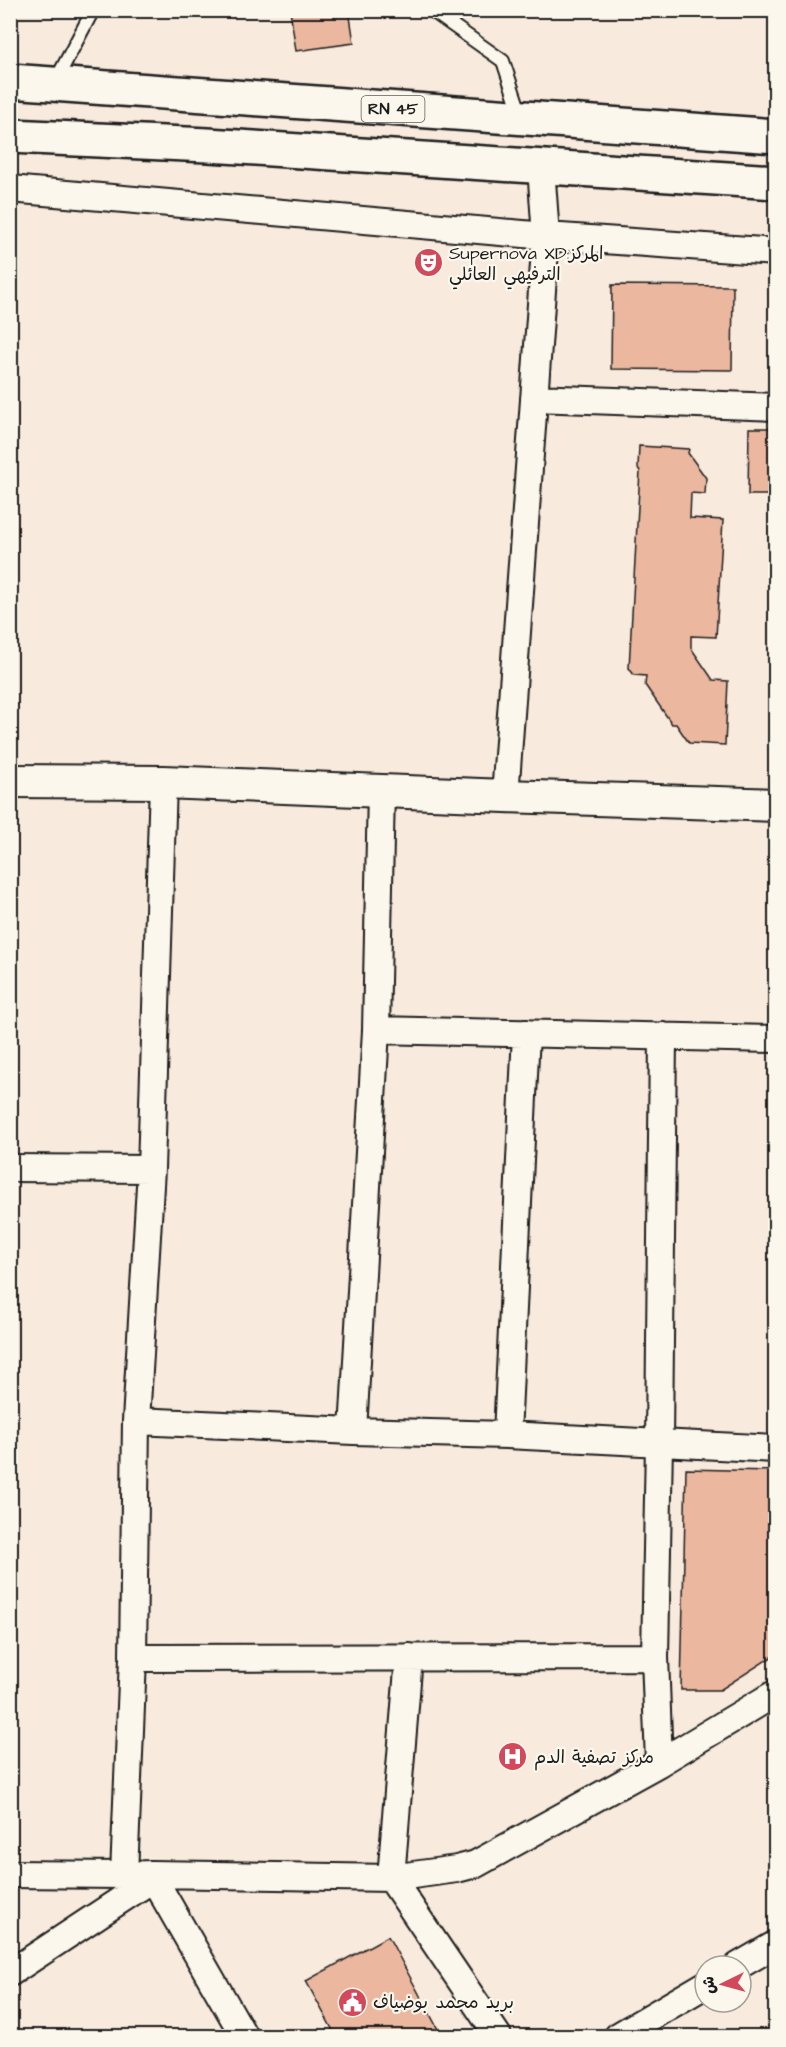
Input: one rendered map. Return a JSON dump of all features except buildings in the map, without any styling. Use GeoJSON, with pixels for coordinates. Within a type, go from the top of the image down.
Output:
{"type":"FeatureCollection","features":[{"type":"Feature","properties":{"kind":"main road","name":"RN 45"},"geometry":{"type":"LineString","coordinates":[[10,81],[776,136]]}},
{"type":"Feature","properties":{"kind":"main road"},"geometry":{"type":"LineString","coordinates":[[10,136],[208,145],[776,182]]}},
{"type":"Feature","properties":{"kind":"street"},"geometry":{"type":"LineString","coordinates":[[505,796],[546,236],[541,166]]}},
{"type":"Feature","properties":{"kind":"street"},"geometry":{"type":"LineString","coordinates":[[10,189],[546,236],[776,252]]}},
{"type":"Feature","properties":{"kind":"street"},"geometry":{"type":"LineString","coordinates":[[534,398],[776,407]]}},
{"type":"Feature","properties":{"kind":"street"},"geometry":{"type":"LineString","coordinates":[[10,781],[163,782],[776,805]]}},
{"type":"Feature","properties":{"kind":"street"},"geometry":{"type":"LineString","coordinates":[[124,1875],[133,1658],[136,1421],[151,1169],[163,782]]}},
{"type":"Feature","properties":{"kind":"street"},"geometry":{"type":"LineString","coordinates":[[353,1431],[376,1030],[381,790]]}},
{"type":"Feature","properties":{"kind":"street"},"geometry":{"type":"LineString","coordinates":[[376,1030],[776,1039]]}},
{"type":"Feature","properties":{"kind":"street"},"geometry":{"type":"LineString","coordinates":[[507,1435],[526,1033]]}},
{"type":"Feature","properties":{"kind":"street"},"geometry":{"type":"LineString","coordinates":[[659,1763],[655,1657],[663,1036]]}},
{"type":"Feature","properties":{"kind":"street"},"geometry":{"type":"LineString","coordinates":[[10,1168],[151,1169]]}},
{"type":"Feature","properties":{"kind":"street"},"geometry":{"type":"LineString","coordinates":[[136,1421],[353,1431],[507,1435],[776,1449]]}},
{"type":"Feature","properties":{"kind":"street"},"geometry":{"type":"LineString","coordinates":[[409,1657],[391,1878],[498,2037]]}},
{"type":"Feature","properties":{"kind":"street"},"geometry":{"type":"LineString","coordinates":[[133,1658],[655,1657]]}},
{"type":"Feature","properties":{"kind":"street"},"geometry":{"type":"LineString","coordinates":[[10,1874],[391,1878],[457,1869],[476,1864],[774,1698]]}},
{"type":"Feature","properties":{"kind":"street"},"geometry":{"type":"LineString","coordinates":[[10,1973],[152,1876]]}},
{"type":"Feature","properties":{"kind":"street"},"geometry":{"type":"LineString","coordinates":[[152,1876],[244,2037]]}},
{"type":"Feature","properties":{"kind":"street"},"geometry":{"type":"LineString","coordinates":[[753,1957],[776,1944]]}},
{"type":"Feature","properties":{"kind":"street"},"geometry":{"type":"LineString","coordinates":[[618,2037],[693,1993]]}},
{"type":"Feature","properties":{"kind":"lane"},"geometry":{"type":"LineString","coordinates":[[54,84],[92,12],[96,10]]}},
{"type":"Feature","properties":{"kind":"lane"},"geometry":{"type":"LineString","coordinates":[[431,10],[503,61],[519,109],[529,119]]}},
{"type":"Feature","properties":{"kind":"place","name":"Supernova XD;المركز الترفيهي العائلي"},"geometry":{"type":"Point","coordinates":[428,263]}},
{"type":"Feature","properties":{"kind":"place","name":"مركز تصفية الدم"},"geometry":{"type":"Point","coordinates":[513,1757]}},
{"type":"Feature","properties":{"kind":"place","name":"بريد محمد بوضياف"},"geometry":{"type":"Point","coordinates":[352,2002]}}]}
